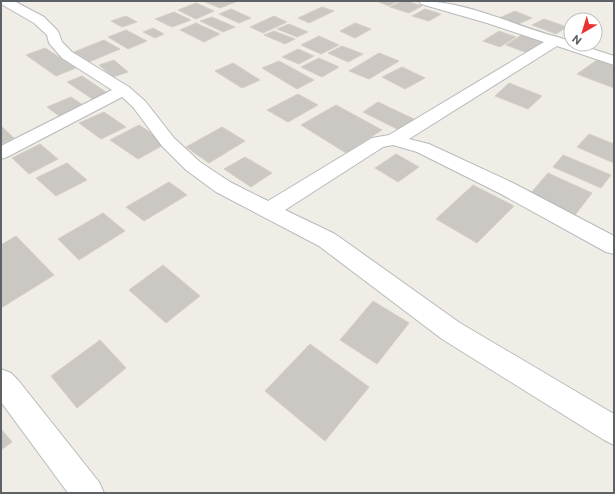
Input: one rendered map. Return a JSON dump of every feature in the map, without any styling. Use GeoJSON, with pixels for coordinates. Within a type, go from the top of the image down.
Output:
{"type":"FeatureCollection","features":[{"type":"Feature","properties":{"kind":"street"},"geometry":{"type":"LineString","coordinates":[[5,1],[39,20],[53,34],[56,43],[67,55],[123,90],[139,104],[168,142],[194,166],[223,187],[327,240],[451,331],[614,430]]}},
{"type":"Feature","properties":{"kind":"street"},"geometry":{"type":"LineString","coordinates":[[425,1],[556,41],[614,61]]}},
{"type":"Feature","properties":{"kind":"street"},"geometry":{"type":"LineString","coordinates":[[394,140],[556,41]]}},
{"type":"Feature","properties":{"kind":"street"},"geometry":{"type":"LineString","coordinates":[[1,153],[123,90]]}},
{"type":"Feature","properties":{"kind":"street"},"geometry":{"type":"LineString","coordinates":[[269,210],[378,142],[394,140],[423,148],[506,188],[614,246]]}},
{"type":"Feature","properties":{"kind":"street"},"geometry":{"type":"LineString","coordinates":[[1,382],[8,388],[88,493]]}},
{"type":"Feature","properties":{"kind":"building"},"geometry":{"type":"Polygon","coordinates":[[[203,1],[238,1],[220,8],[203,1]]]}},
{"type":"Feature","properties":{"kind":"building"},"geometry":{"type":"Polygon","coordinates":[[[376,1],[398,1],[389,6],[376,1]]]}},
{"type":"Feature","properties":{"kind":"building"},"geometry":{"type":"Polygon","coordinates":[[[402,1],[407,1],[422,6],[409,13],[390,7],[402,1]]]}},
{"type":"Feature","properties":{"kind":"building"},"geometry":{"type":"Polygon","coordinates":[[[196,3],[214,11],[196,19],[178,10],[196,3]]]}},
{"type":"Feature","properties":{"kind":"building"},"geometry":{"type":"Polygon","coordinates":[[[322,7],[334,11],[309,23],[298,18],[322,7]]]}},
{"type":"Feature","properties":{"kind":"building"},"geometry":{"type":"Polygon","coordinates":[[[231,9],[251,18],[239,23],[219,14],[231,9]]]}},
{"type":"Feature","properties":{"kind":"building"},"geometry":{"type":"Polygon","coordinates":[[[425,9],[441,14],[429,21],[412,16],[425,9]]]}},
{"type":"Feature","properties":{"kind":"building"},"geometry":{"type":"Polygon","coordinates":[[[515,11],[532,18],[516,25],[499,18],[515,11]]]}},
{"type":"Feature","properties":{"kind":"building"},"geometry":{"type":"Polygon","coordinates":[[[174,12],[191,20],[172,27],[155,19],[174,12]]]}},
{"type":"Feature","properties":{"kind":"building"},"geometry":{"type":"Polygon","coordinates":[[[126,16],[137,22],[122,27],[111,21],[126,16]]]}},
{"type":"Feature","properties":{"kind":"building"},"geometry":{"type":"Polygon","coordinates":[[[274,16],[287,22],[263,33],[250,27],[274,16]]]}},
{"type":"Feature","properties":{"kind":"building"},"geometry":{"type":"Polygon","coordinates":[[[212,17],[235,27],[223,32],[200,21],[212,17]]]}},
{"type":"Feature","properties":{"kind":"building"},"geometry":{"type":"Polygon","coordinates":[[[544,19],[563,26],[563,30],[556,34],[532,25],[544,19]]]}},
{"type":"Feature","properties":{"kind":"building"},"geometry":{"type":"Polygon","coordinates":[[[196,23],[220,34],[204,42],[180,30],[196,23]]]}},
{"type":"Feature","properties":{"kind":"building"},"geometry":{"type":"Polygon","coordinates":[[[355,23],[371,29],[355,38],[340,31],[355,23]]]}},
{"type":"Feature","properties":{"kind":"building"},"geometry":{"type":"Polygon","coordinates":[[[289,24],[308,32],[297,37],[277,29],[289,24]]]}},
{"type":"Feature","properties":{"kind":"building"},"geometry":{"type":"Polygon","coordinates":[[[153,28],[164,34],[155,38],[143,32],[153,28]]]}},
{"type":"Feature","properties":{"kind":"building"},"geometry":{"type":"Polygon","coordinates":[[[126,30],[147,41],[128,49],[108,37],[126,30]]]}},
{"type":"Feature","properties":{"kind":"building"},"geometry":{"type":"Polygon","coordinates":[[[274,31],[295,39],[285,44],[264,35],[274,31]]]}},
{"type":"Feature","properties":{"kind":"building"},"geometry":{"type":"Polygon","coordinates":[[[499,31],[516,37],[500,47],[483,41],[499,31]]]}},
{"type":"Feature","properties":{"kind":"building"},"geometry":{"type":"Polygon","coordinates":[[[523,34],[547,43],[530,54],[506,45],[523,34]]]}},
{"type":"Feature","properties":{"kind":"building"},"geometry":{"type":"Polygon","coordinates":[[[319,36],[339,45],[321,54],[301,45],[319,36]]]}},
{"type":"Feature","properties":{"kind":"building"},"geometry":{"type":"Polygon","coordinates":[[[104,40],[120,49],[89,62],[74,52],[104,40]]]}},
{"type":"Feature","properties":{"kind":"building"},"geometry":{"type":"Polygon","coordinates":[[[342,46],[363,54],[348,62],[328,53],[342,46]]]}},
{"type":"Feature","properties":{"kind":"building"},"geometry":{"type":"Polygon","coordinates":[[[45,48],[76,68],[56,76],[26,55],[45,48]]]}},
{"type":"Feature","properties":{"kind":"building"},"geometry":{"type":"Polygon","coordinates":[[[298,49],[314,56],[299,64],[282,57],[298,49]]]}},
{"type":"Feature","properties":{"kind":"building"},"geometry":{"type":"Polygon","coordinates":[[[379,53],[399,61],[369,79],[349,71],[379,53]]]}},
{"type":"Feature","properties":{"kind":"building"},"geometry":{"type":"Polygon","coordinates":[[[319,58],[339,67],[322,77],[301,67],[319,58]]]}},
{"type":"Feature","properties":{"kind":"building"},"geometry":{"type":"Polygon","coordinates":[[[114,60],[128,72],[113,77],[99,65],[114,60]]]}},
{"type":"Feature","properties":{"kind":"building"},"geometry":{"type":"Polygon","coordinates":[[[597,60],[614,66],[614,88],[577,74],[597,60]]]}},
{"type":"Feature","properties":{"kind":"building"},"geometry":{"type":"Polygon","coordinates":[[[279,61],[314,80],[297,89],[262,68],[279,61]]]}},
{"type":"Feature","properties":{"kind":"building"},"geometry":{"type":"Polygon","coordinates":[[[233,63],[260,80],[242,88],[215,71],[233,63]]]}},
{"type":"Feature","properties":{"kind":"building"},"geometry":{"type":"Polygon","coordinates":[[[402,67],[425,78],[405,89],[382,77],[402,67]]]}},
{"type":"Feature","properties":{"kind":"building"},"geometry":{"type":"Polygon","coordinates":[[[82,76],[109,94],[94,100],[67,82],[82,76]]]}},
{"type":"Feature","properties":{"kind":"building"},"geometry":{"type":"Polygon","coordinates":[[[509,83],[542,96],[528,109],[495,96],[509,83]]]}},
{"type":"Feature","properties":{"kind":"building"},"geometry":{"type":"Polygon","coordinates":[[[298,94],[318,105],[288,122],[267,110],[298,94]]]}},
{"type":"Feature","properties":{"kind":"building"},"geometry":{"type":"Polygon","coordinates":[[[71,97],[86,107],[62,118],[47,107],[71,97]]]}},
{"type":"Feature","properties":{"kind":"building"},"geometry":{"type":"Polygon","coordinates":[[[378,102],[418,121],[403,132],[363,112],[378,102]]]}},
{"type":"Feature","properties":{"kind":"building"},"geometry":{"type":"Polygon","coordinates":[[[336,105],[382,130],[346,153],[301,125],[336,105]]]}},
{"type":"Feature","properties":{"kind":"building"},"geometry":{"type":"Polygon","coordinates":[[[104,112],[126,127],[101,139],[79,123],[104,112]]]}},
{"type":"Feature","properties":{"kind":"building"},"geometry":{"type":"Polygon","coordinates":[[[139,125],[167,143],[138,159],[110,140],[139,125]]]}},
{"type":"Feature","properties":{"kind":"building"},"geometry":{"type":"Polygon","coordinates":[[[1,126],[14,138],[1,144],[1,126]]]}},
{"type":"Feature","properties":{"kind":"building"},"geometry":{"type":"Polygon","coordinates":[[[222,127],[245,141],[209,163],[186,147],[222,127]]]}},
{"type":"Feature","properties":{"kind":"building"},"geometry":{"type":"Polygon","coordinates":[[[589,134],[614,144],[614,163],[577,147],[589,134]]]}},
{"type":"Feature","properties":{"kind":"building"},"geometry":{"type":"Polygon","coordinates":[[[40,144],[58,159],[29,174],[12,158],[40,144]]]}},
{"type":"Feature","properties":{"kind":"building"},"geometry":{"type":"Polygon","coordinates":[[[396,154],[419,167],[398,182],[375,168],[396,154]]]}},
{"type":"Feature","properties":{"kind":"building"},"geometry":{"type":"Polygon","coordinates":[[[563,155],[611,175],[601,188],[553,167],[563,155]]]}},
{"type":"Feature","properties":{"kind":"building"},"geometry":{"type":"Polygon","coordinates":[[[245,157],[272,173],[251,187],[224,169],[245,157]]]}},
{"type":"Feature","properties":{"kind":"building"},"geometry":{"type":"Polygon","coordinates":[[[67,163],[87,180],[56,196],[36,178],[67,163]]]}},
{"type":"Feature","properties":{"kind":"building"},"geometry":{"type":"Polygon","coordinates":[[[548,173],[592,193],[575,215],[530,194],[548,173]]]}},
{"type":"Feature","properties":{"kind":"building"},"geometry":{"type":"Polygon","coordinates":[[[169,182],[187,195],[144,221],[126,207],[169,182]]]}},
{"type":"Feature","properties":{"kind":"building"},"geometry":{"type":"Polygon","coordinates":[[[473,185],[514,206],[477,243],[436,219],[473,185]]]}},
{"type":"Feature","properties":{"kind":"building"},"geometry":{"type":"Polygon","coordinates":[[[103,213],[125,231],[79,260],[58,239],[103,213]]]}},
{"type":"Feature","properties":{"kind":"building"},"geometry":{"type":"Polygon","coordinates":[[[16,236],[54,275],[1,308],[1,245],[16,236]]]}},
{"type":"Feature","properties":{"kind":"building"},"geometry":{"type":"Polygon","coordinates":[[[163,265],[200,296],[166,323],[129,290],[163,265]]]}},
{"type":"Feature","properties":{"kind":"building"},"geometry":{"type":"Polygon","coordinates":[[[373,301],[409,323],[377,364],[340,340],[373,301]]]}},
{"type":"Feature","properties":{"kind":"building"},"geometry":{"type":"Polygon","coordinates":[[[100,340],[126,368],[77,408],[51,376],[100,340]]]}},
{"type":"Feature","properties":{"kind":"building"},"geometry":{"type":"Polygon","coordinates":[[[310,344],[369,387],[325,441],[265,391],[310,344]]]}},
{"type":"Feature","properties":{"kind":"building"},"geometry":{"type":"Polygon","coordinates":[[[1,429],[12,442],[1,450],[1,429]]]}}]}
